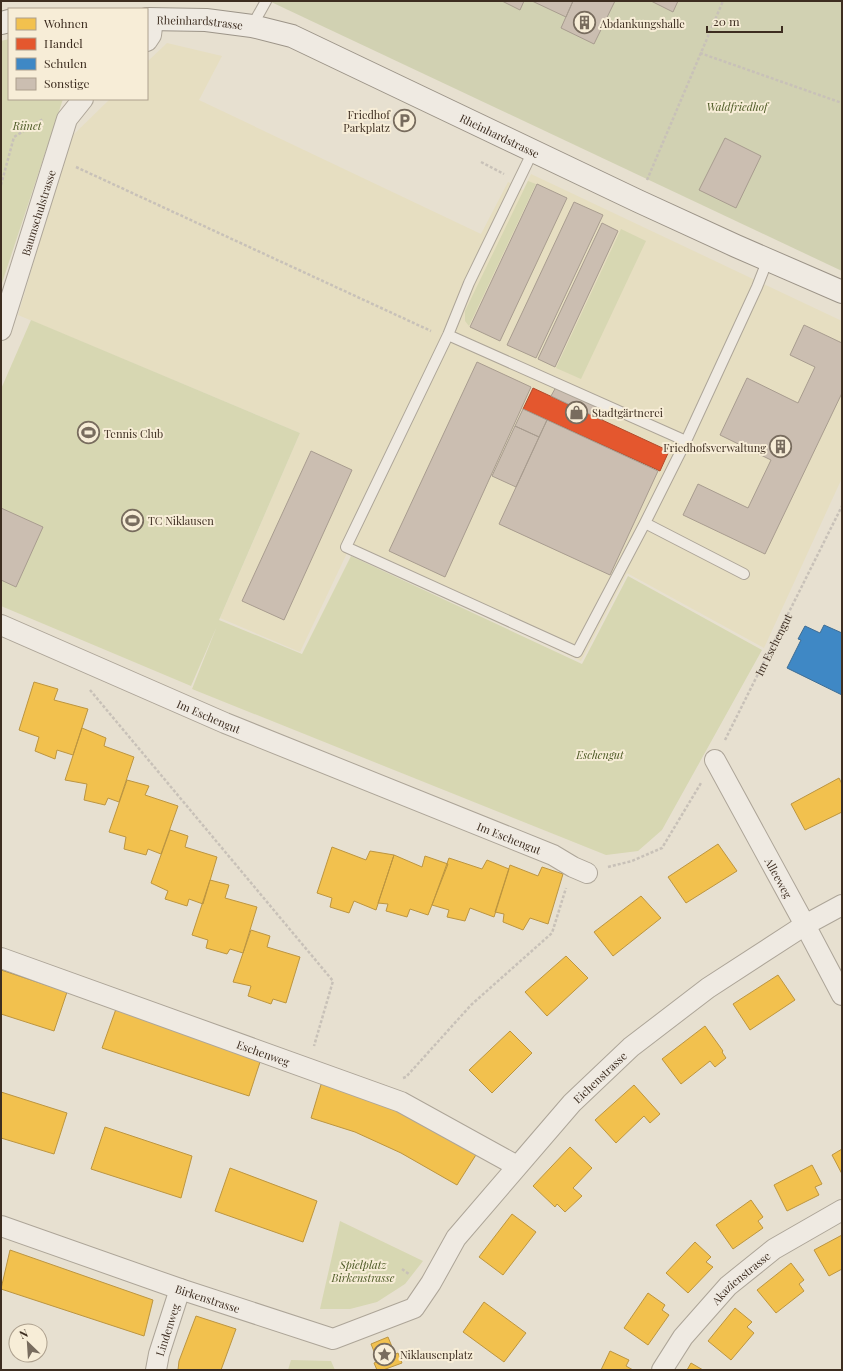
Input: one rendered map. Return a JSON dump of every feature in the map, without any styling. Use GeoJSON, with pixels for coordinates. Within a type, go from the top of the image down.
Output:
{"type":"FeatureCollection","features":[{"type":"Feature","properties":{"kind":"street","name":"Rheinhardstrasse"},"geometry":{"type":"LineString","coordinates":[[150,19],[206,20],[252,26],[292,36],[638,201],[842,292]]}},
{"type":"Feature","properties":{"kind":"street"},"geometry":{"type":"LineString","coordinates":[[148,39],[150,35],[150,19]]}},
{"type":"Feature","properties":{"kind":"street","name":"Baumschulstrasse"},"geometry":{"type":"LineString","coordinates":[[1,330],[67,118],[82,100]]}},
{"type":"Feature","properties":{"kind":"street","name":"Im Eschengut"},"geometry":{"type":"LineString","coordinates":[[1,625],[225,723],[553,855],[580,870]]}},
{"type":"Feature","properties":{"kind":"street","name":"Alleeweg"},"geometry":{"type":"LineString","coordinates":[[715,760],[842,995]]}},
{"type":"Feature","properties":{"kind":"street","name":"Eichenstrasse"},"geometry":{"type":"LineString","coordinates":[[414,1308],[432,1283],[456,1238],[572,1103],[631,1047],[708,988],[805,925],[842,905]]}},
{"type":"Feature","properties":{"kind":"street","name":"Eschenweg"},"geometry":{"type":"LineString","coordinates":[[1,958],[401,1102],[517,1166]]}},
{"type":"Feature","properties":{"kind":"street","name":"Akazienstrasse"},"geometry":{"type":"LineString","coordinates":[[662,1370],[683,1337],[728,1286],[774,1249],[842,1210]]}},
{"type":"Feature","properties":{"kind":"street","name":"Birkenstrasse"},"geometry":{"type":"LineString","coordinates":[[1,1226],[180,1290],[333,1339],[414,1308]]}},
{"type":"Feature","properties":{"kind":"street","name":"Lindenweg"},"geometry":{"type":"LineString","coordinates":[[156,1370],[159,1354],[180,1290]]}},
{"type":"Feature","properties":{"kind":"lane"},"geometry":{"type":"LineString","coordinates":[[252,26],[266,1]]}},
{"type":"Feature","properties":{"kind":"lane"},"geometry":{"type":"LineString","coordinates":[[533,151],[469,283],[447,336],[346,547],[578,652],[645,524],[686,441],[757,287],[768,259]]}},
{"type":"Feature","properties":{"kind":"lane"},"geometry":{"type":"LineString","coordinates":[[447,336],[686,441]]}},
{"type":"Feature","properties":{"kind":"lane"},"geometry":{"type":"LineString","coordinates":[[645,524],[744,574]]}},
{"type":"Feature","properties":{"kind":"path"},"geometry":{"type":"LineString","coordinates":[[638,201],[723,1]]}},
{"type":"Feature","properties":{"kind":"path"},"geometry":{"type":"LineString","coordinates":[[700,53],[842,103]]}},
{"type":"Feature","properties":{"kind":"path"},"geometry":{"type":"LineString","coordinates":[[1,185],[14,137],[47,116]]}},
{"type":"Feature","properties":{"kind":"path"},"geometry":{"type":"LineString","coordinates":[[54,160],[80,168],[447,336]]}},
{"type":"Feature","properties":{"kind":"path"},"geometry":{"type":"LineString","coordinates":[[481,162],[518,181]]}},
{"type":"Feature","properties":{"kind":"path","name":"Im Eschengut"},"geometry":{"type":"LineString","coordinates":[[580,870],[632,861],[662,848],[715,760],[842,506]]}},
{"type":"Feature","properties":{"kind":"path"},"geometry":{"type":"LineString","coordinates":[[86,685],[333,981],[307,1068]]}},
{"type":"Feature","properties":{"kind":"path"},"geometry":{"type":"LineString","coordinates":[[406,1077],[471,1005],[552,933],[580,870]]}},
{"type":"Feature","properties":{"kind":"shaded area","name":"Stadtgärtnerei"},"geometry":{"type":"Polygon","coordinates":[[[167,43],[222,56],[199,100],[481,234],[508,182],[523,190],[531,174],[842,321],[842,478],[764,648],[627,573],[581,661],[348,551],[300,652],[220,618],[300,433],[18,315],[71,137],[109,100],[148,100],[148,61],[167,43]]]}},
{"type":"Feature","properties":{"kind":"green space","name":"Waldfriedhof"},"geometry":{"type":"Polygon","coordinates":[[[269,1],[842,1],[842,271],[269,1]]]}},
{"type":"Feature","properties":{"kind":"green space","name":"Riinet"},"geometry":{"type":"Polygon","coordinates":[[[8,39],[8,100],[63,100],[1,286],[1,41],[8,39]]]}},
{"type":"Feature","properties":{"kind":"green space"},"geometry":{"type":"Polygon","coordinates":[[[528,181],[536,184],[469,326],[465,321],[465,311],[528,181]]]}},
{"type":"Feature","properties":{"kind":"green space"},"geometry":{"type":"Polygon","coordinates":[[[621,229],[646,241],[581,379],[556,368],[621,229]]]}},
{"type":"Feature","properties":{"kind":"green space","name":"Eschengut"},"geometry":{"type":"Polygon","coordinates":[[[31,320],[300,433],[219,620],[302,654],[351,556],[582,664],[628,576],[762,650],[662,830],[638,851],[606,855],[192,689],[217,626],[191,686],[1,606],[1,389],[31,320]]]}},
{"type":"Feature","properties":{"kind":"green space","name":"Spielplatz Birkenstrasse"},"geometry":{"type":"Polygon","coordinates":[[[340,1221],[423,1261],[405,1284],[377,1302],[350,1309],[320,1309],[340,1221]]]}},
{"type":"Feature","properties":{"kind":"green space"},"geometry":{"type":"Polygon","coordinates":[[[291,1360],[331,1361],[335,1370],[288,1370],[291,1360]]]}},
{"type":"Feature","properties":{"kind":"building: Wohnen"},"geometry":{"type":"Polygon","coordinates":[[[34,682],[58,689],[54,700],[88,709],[73,755],[57,750],[55,759],[35,751],[39,737],[19,730],[34,682]]]}},
{"type":"Feature","properties":{"kind":"building: Wohnen"},"geometry":{"type":"Polygon","coordinates":[[[82,728],[106,738],[104,746],[134,757],[119,802],[108,798],[105,805],[84,800],[87,784],[65,780],[82,728]]]}},
{"type":"Feature","properties":{"kind":"building: Wohnen"},"geometry":{"type":"Polygon","coordinates":[[[839,778],[842,784],[842,812],[805,830],[791,804],[839,778]]]}},
{"type":"Feature","properties":{"kind":"building: Wohnen"},"geometry":{"type":"Polygon","coordinates":[[[127,780],[149,786],[145,795],[178,806],[161,854],[148,849],[146,855],[124,849],[126,837],[109,832],[127,780]]]}},
{"type":"Feature","properties":{"kind":"building: Wohnen"},"geometry":{"type":"Polygon","coordinates":[[[170,830],[188,836],[185,847],[217,857],[203,904],[189,899],[187,906],[165,899],[168,891],[151,883],[170,830]]]}},
{"type":"Feature","properties":{"kind":"building: Wohnen"},"geometry":{"type":"Polygon","coordinates":[[[718,844],[737,871],[686,903],[668,877],[718,844]]]}},
{"type":"Feature","properties":{"kind":"building: Wohnen"},"geometry":{"type":"Polygon","coordinates":[[[332,847],[366,860],[370,851],[394,855],[376,910],[354,901],[349,913],[330,907],[332,898],[317,893],[332,847]]]}},
{"type":"Feature","properties":{"kind":"building: Wohnen"},"geometry":{"type":"Polygon","coordinates":[[[394,855],[422,867],[425,856],[448,864],[428,915],[410,909],[407,917],[386,911],[388,904],[378,903],[394,855]]]}},
{"type":"Feature","properties":{"kind":"building: Wohnen"},"geometry":{"type":"Polygon","coordinates":[[[449,858],[482,869],[487,860],[509,869],[494,917],[470,908],[465,921],[447,917],[449,910],[432,905],[449,858]]]}},
{"type":"Feature","properties":{"kind":"building: Wohnen"},"geometry":{"type":"Polygon","coordinates":[[[510,865],[538,876],[542,867],[563,874],[548,924],[530,918],[523,930],[503,922],[504,914],[495,912],[510,865]]]}},
{"type":"Feature","properties":{"kind":"building: Wohnen"},"geometry":{"type":"Polygon","coordinates":[[[210,880],[229,885],[225,898],[257,907],[243,953],[230,949],[227,954],[206,948],[208,940],[192,935],[210,880]]]}},
{"type":"Feature","properties":{"kind":"building: Wohnen"},"geometry":{"type":"Polygon","coordinates":[[[641,896],[661,918],[613,956],[594,932],[641,896]]]}},
{"type":"Feature","properties":{"kind":"building: Wohnen"},"geometry":{"type":"Polygon","coordinates":[[[251,930],[270,936],[267,947],[300,957],[286,1003],[273,999],[271,1004],[248,996],[251,986],[233,982],[251,930]]]}},
{"type":"Feature","properties":{"kind":"building: Wohnen"},"geometry":{"type":"Polygon","coordinates":[[[566,956],[588,978],[547,1016],[525,992],[566,956]]]}},
{"type":"Feature","properties":{"kind":"building: Wohnen"},"geometry":{"type":"Polygon","coordinates":[[[1,970],[67,992],[54,1031],[1,1014],[1,970]]]}},
{"type":"Feature","properties":{"kind":"building: Wohnen"},"geometry":{"type":"Polygon","coordinates":[[[778,975],[795,1000],[750,1030],[733,1004],[778,975]]]}},
{"type":"Feature","properties":{"kind":"building: Wohnen"},"geometry":{"type":"Polygon","coordinates":[[[116,1009],[261,1059],[249,1096],[102,1048],[116,1009]]]}},
{"type":"Feature","properties":{"kind":"building: Wohnen"},"geometry":{"type":"Polygon","coordinates":[[[705,1026],[723,1051],[722,1052],[726,1058],[715,1067],[710,1061],[681,1084],[662,1059],[705,1026]]]}},
{"type":"Feature","properties":{"kind":"building: Wohnen"},"geometry":{"type":"Polygon","coordinates":[[[510,1031],[532,1053],[492,1093],[469,1070],[510,1031]]]}},
{"type":"Feature","properties":{"kind":"building: Wohnen"},"geometry":{"type":"Polygon","coordinates":[[[323,1078],[399,1106],[479,1150],[457,1185],[401,1153],[355,1132],[311,1118],[323,1078]]]}},
{"type":"Feature","properties":{"kind":"building: Wohnen"},"geometry":{"type":"Polygon","coordinates":[[[634,1085],[660,1114],[650,1123],[644,1116],[616,1143],[595,1120],[634,1085]]]}},
{"type":"Feature","properties":{"kind":"building: Wohnen"},"geometry":{"type":"Polygon","coordinates":[[[1,1092],[67,1113],[54,1154],[1,1138],[1,1092]]]}},
{"type":"Feature","properties":{"kind":"building: Wohnen"},"geometry":{"type":"Polygon","coordinates":[[[105,1127],[192,1156],[181,1198],[91,1169],[105,1127]]]}},
{"type":"Feature","properties":{"kind":"building: Wohnen"},"geometry":{"type":"Polygon","coordinates":[[[570,1147],[592,1168],[573,1188],[582,1196],[565,1212],[557,1204],[555,1207],[533,1186],[570,1147]]]}},
{"type":"Feature","properties":{"kind":"building: Wohnen"},"geometry":{"type":"Polygon","coordinates":[[[842,1149],[842,1174],[832,1155],[842,1149]]]}},
{"type":"Feature","properties":{"kind":"building: Wohnen"},"geometry":{"type":"Polygon","coordinates":[[[812,1165],[822,1184],[815,1187],[819,1195],[787,1211],[774,1185],[812,1165]]]}},
{"type":"Feature","properties":{"kind":"building: Wohnen"},"geometry":{"type":"Polygon","coordinates":[[[230,1168],[317,1201],[303,1242],[215,1211],[230,1168]]]}},
{"type":"Feature","properties":{"kind":"building: Wohnen"},"geometry":{"type":"Polygon","coordinates":[[[751,1200],[763,1217],[758,1221],[763,1228],[733,1249],[716,1225],[751,1200]]]}},
{"type":"Feature","properties":{"kind":"building: Wohnen"},"geometry":{"type":"Polygon","coordinates":[[[512,1214],[536,1232],[503,1275],[479,1257],[512,1214]]]}},
{"type":"Feature","properties":{"kind":"building: Wohnen"},"geometry":{"type":"Polygon","coordinates":[[[842,1235],[842,1269],[829,1276],[814,1250],[842,1235]]]}},
{"type":"Feature","properties":{"kind":"building: Wohnen"},"geometry":{"type":"Polygon","coordinates":[[[695,1242],[711,1257],[706,1262],[713,1267],[688,1293],[666,1273],[695,1242]]]}},
{"type":"Feature","properties":{"kind":"building: Wohnen"},"geometry":{"type":"Polygon","coordinates":[[[10,1250],[153,1300],[144,1336],[1,1289],[10,1250]]]}},
{"type":"Feature","properties":{"kind":"building: Wohnen"},"geometry":{"type":"Polygon","coordinates":[[[791,1263],[804,1280],[799,1284],[804,1291],[776,1313],[757,1290],[791,1263]]]}},
{"type":"Feature","properties":{"kind":"building: Wohnen"},"geometry":{"type":"Polygon","coordinates":[[[648,1293],[665,1305],[662,1310],[669,1315],[648,1345],[624,1328],[648,1293]]]}},
{"type":"Feature","properties":{"kind":"building: Wohnen"},"geometry":{"type":"Polygon","coordinates":[[[484,1302],[526,1333],[504,1362],[463,1332],[484,1302]]]}},
{"type":"Feature","properties":{"kind":"building: Wohnen"},"geometry":{"type":"Polygon","coordinates":[[[735,1308],[752,1322],[747,1327],[754,1333],[731,1360],[708,1341],[735,1308]]]}},
{"type":"Feature","properties":{"kind":"building: Wohnen"},"geometry":{"type":"Polygon","coordinates":[[[196,1316],[236,1329],[221,1370],[178,1370],[179,1361],[196,1316]]]}},
{"type":"Feature","properties":{"kind":"building: Wohnen"},"geometry":{"type":"Polygon","coordinates":[[[388,1337],[395,1354],[378,1361],[371,1344],[388,1337]]]}},
{"type":"Feature","properties":{"kind":"building: Wohnen"},"geometry":{"type":"Polygon","coordinates":[[[610,1351],[629,1360],[626,1366],[633,1370],[601,1370],[610,1351]]]}},
{"type":"Feature","properties":{"kind":"building: Wohnen"},"geometry":{"type":"Polygon","coordinates":[[[398,1353],[402,1363],[383,1370],[377,1370],[374,1363],[398,1353]]]}},
{"type":"Feature","properties":{"kind":"building: Wohnen"},"geometry":{"type":"Polygon","coordinates":[[[691,1363],[703,1370],[687,1370],[691,1363]]]}},
{"type":"Feature","properties":{"kind":"building: Handel"},"geometry":{"type":"Polygon","coordinates":[[[533,388],[669,451],[660,471],[523,409],[533,388]]]}},
{"type":"Feature","properties":{"kind":"building: Schulen"},"geometry":{"type":"Polygon","coordinates":[[[824,625],[842,633],[842,695],[787,668],[801,640],[798,639],[805,626],[820,633],[824,625]]]}},
{"type":"Feature","properties":{"kind":"building: Sonstige"},"geometry":{"type":"Polygon","coordinates":[[[502,1],[524,1],[520,10],[502,1]]]}},
{"type":"Feature","properties":{"kind":"building: Sonstige"},"geometry":{"type":"Polygon","coordinates":[[[532,1],[573,1],[566,17],[532,1]]]}},
{"type":"Feature","properties":{"kind":"building: Sonstige","name":"Abdankungshalle"},"geometry":{"type":"Polygon","coordinates":[[[573,1],[615,1],[594,44],[561,28],[573,1]]]}},
{"type":"Feature","properties":{"kind":"building: Sonstige","name":"Abdankungshalle"},"geometry":{"type":"Polygon","coordinates":[[[651,1],[678,1],[673,12],[651,1]]]}},
{"type":"Feature","properties":{"kind":"building: Sonstige"},"geometry":{"type":"Polygon","coordinates":[[[725,138],[761,156],[736,208],[699,190],[725,138]]]}},
{"type":"Feature","properties":{"kind":"building: Sonstige"},"geometry":{"type":"Polygon","coordinates":[[[537,184],[567,198],[500,341],[470,327],[537,184]]]}},
{"type":"Feature","properties":{"kind":"building: Sonstige"},"geometry":{"type":"Polygon","coordinates":[[[574,202],[603,215],[536,358],[507,345],[574,202]]]}},
{"type":"Feature","properties":{"kind":"building: Sonstige"},"geometry":{"type":"Polygon","coordinates":[[[602,223],[618,231],[555,367],[538,359],[602,223]]]}},
{"type":"Feature","properties":{"kind":"building: Sonstige","name":"Friedhofsverwaltung"},"geometry":{"type":"Polygon","coordinates":[[[804,325],[842,343],[842,393],[765,554],[683,515],[698,484],[748,508],[771,460],[720,435],[747,378],[798,403],[815,367],[790,355],[804,325]]]}},
{"type":"Feature","properties":{"kind":"building: Sonstige"},"geometry":{"type":"Polygon","coordinates":[[[477,362],[531,387],[445,577],[389,551],[477,362]]]}},
{"type":"Feature","properties":{"kind":"building: Sonstige"},"geometry":{"type":"Polygon","coordinates":[[[556,387],[606,410],[602,420],[551,396],[556,387]]]}},
{"type":"Feature","properties":{"kind":"building: Sonstige"},"geometry":{"type":"Polygon","coordinates":[[[523,409],[547,420],[539,437],[515,426],[523,409]]]}},
{"type":"Feature","properties":{"kind":"building: Sonstige"},"geometry":{"type":"Polygon","coordinates":[[[547,420],[658,471],[610,575],[499,524],[547,420]]]}},
{"type":"Feature","properties":{"kind":"building: Sonstige"},"geometry":{"type":"Polygon","coordinates":[[[515,426],[539,437],[516,487],[492,476],[515,426]]]}},
{"type":"Feature","properties":{"kind":"building: Sonstige"},"geometry":{"type":"Polygon","coordinates":[[[311,451],[352,470],[284,620],[242,601],[311,451]]]}},
{"type":"Feature","properties":{"kind":"building: Sonstige"},"geometry":{"type":"Polygon","coordinates":[[[1,508],[43,527],[16,587],[1,580],[1,508]]]}},
{"type":"Feature","properties":{"kind":"place","name":"Abdankungshalle"},"geometry":{"type":"Point","coordinates":[584,23]}},
{"type":"Feature","properties":{"kind":"place","name":"Friedhof Parkplatz"},"geometry":{"type":"Point","coordinates":[405,120]}},
{"type":"Feature","properties":{"kind":"place","name":"Stadtgärtnerei"},"geometry":{"type":"Point","coordinates":[577,412]}},
{"type":"Feature","properties":{"kind":"place","name":"Tennis Club"},"geometry":{"type":"Point","coordinates":[88,433]}},
{"type":"Feature","properties":{"kind":"place","name":"Friedhofsverwaltung"},"geometry":{"type":"Point","coordinates":[781,447]}},
{"type":"Feature","properties":{"kind":"place","name":"TC Niklausen"},"geometry":{"type":"Point","coordinates":[132,520]}},
{"type":"Feature","properties":{"kind":"place","name":"Niklausenplatz"},"geometry":{"type":"Point","coordinates":[385,1354]}}]}
